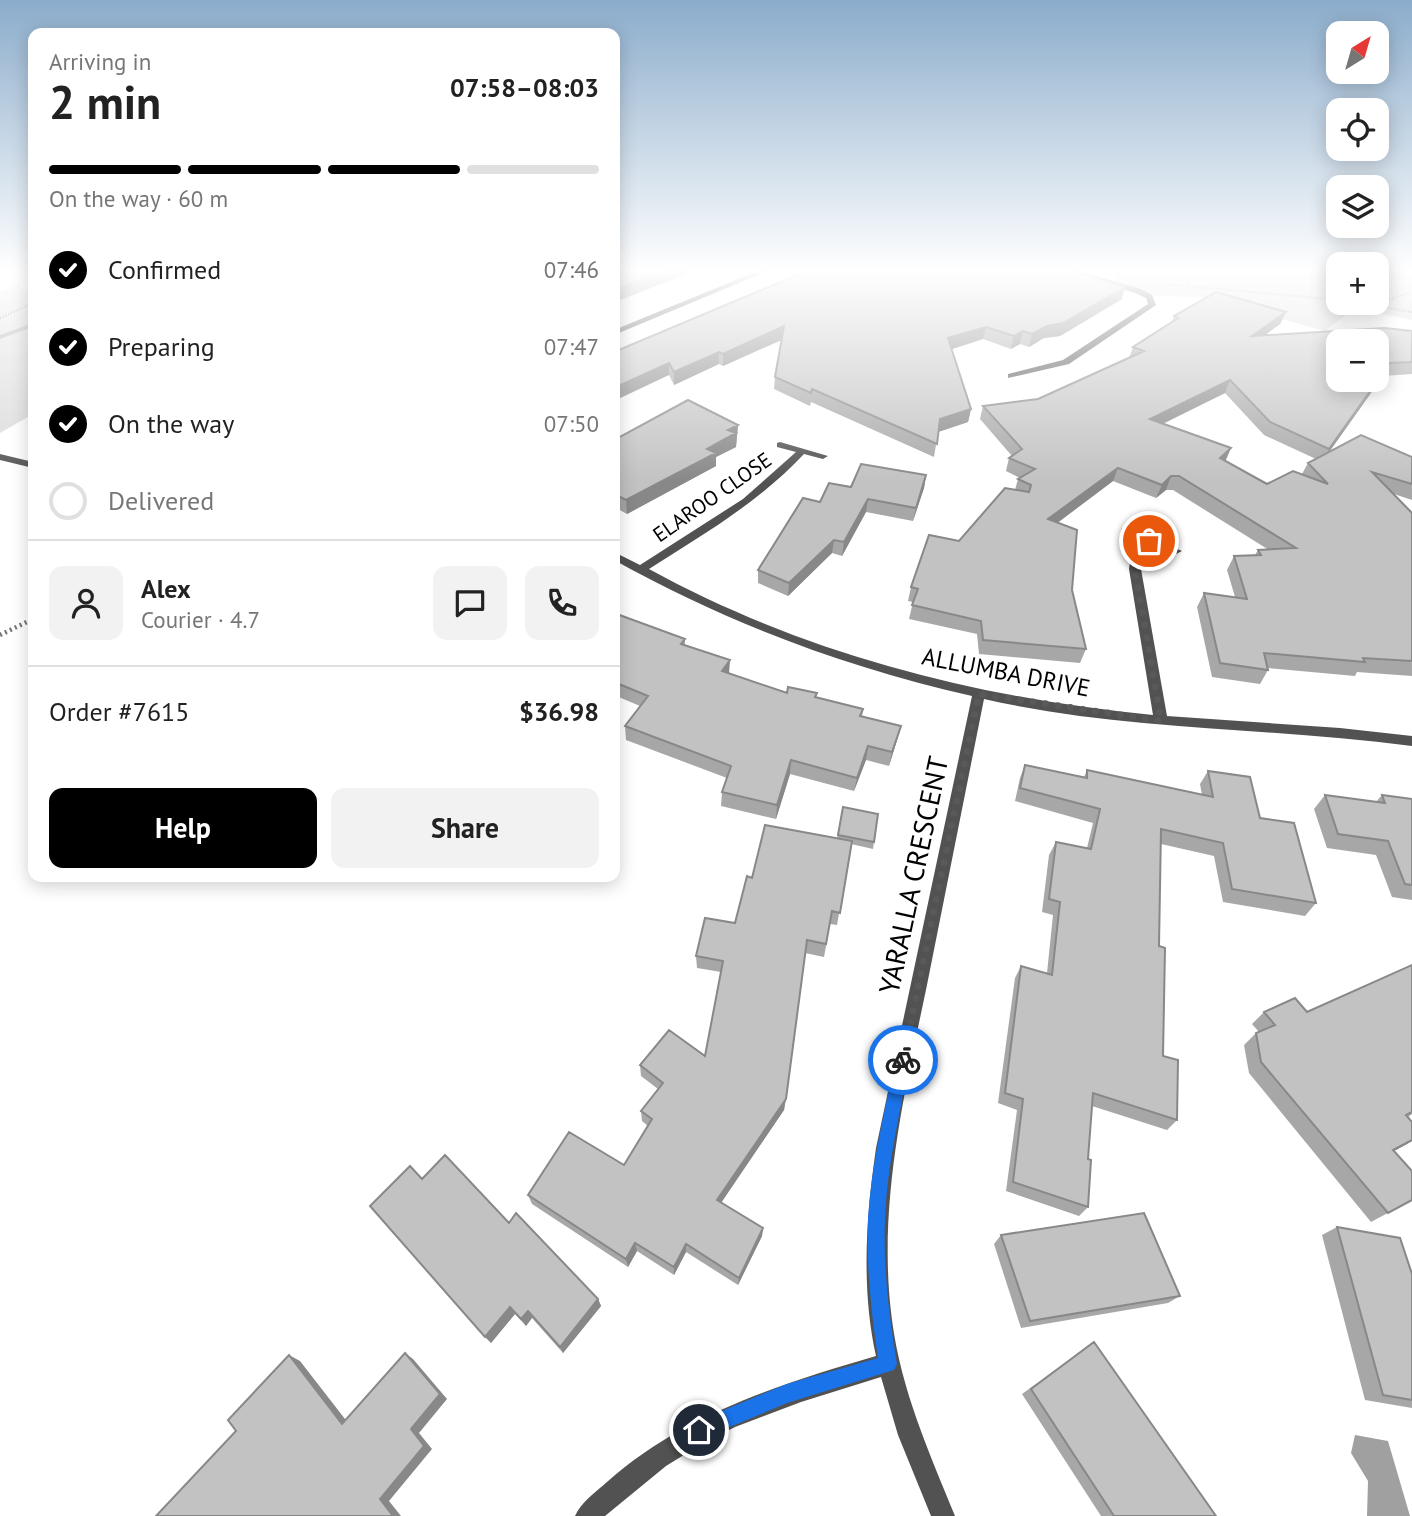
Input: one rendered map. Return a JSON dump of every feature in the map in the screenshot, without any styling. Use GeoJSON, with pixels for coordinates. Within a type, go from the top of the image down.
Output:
{"type":"FeatureCollection","features":[{"type":"Feature","properties":{"kind":"street"},"geometry":{"type":"LineString","coordinates":[[1011,376],[1066,362],[1098,341]]}},
{"type":"Feature","properties":{"kind":"street"},"geometry":{"type":"LineString","coordinates":[[780,445],[823,456]]}},
{"type":"Feature","properties":{"kind":"street","name":"ELAROO CLOSE"},"geometry":{"type":"LineString","coordinates":[[640,570],[751,496],[785,469],[802,451]]}},
{"type":"Feature","properties":{"kind":"street"},"geometry":{"type":"LineString","coordinates":[[0,457],[28,464]]}},
{"type":"Feature","properties":{"kind":"street"},"geometry":{"type":"LineString","coordinates":[[1125,531],[1176,551]]}},
{"type":"Feature","properties":{"kind":"street"},"geometry":{"type":"LineString","coordinates":[[1149,541],[1137,556],[1135,569],[1161,721]]}},
{"type":"Feature","properties":{"kind":"street","name":"ALLUMBA DRIVE"},"geometry":{"type":"LineString","coordinates":[[620,558],[706,605],[776,634],[860,663],[979,694],[1161,721],[1361,734],[1412,741]]}},
{"type":"Feature","properties":{"kind":"street","name":"YARALLA CRESCENT"},"geometry":{"type":"LineString","coordinates":[[943,1516],[907,1428],[888,1364],[876,1259],[880,1183],[894,1102],[979,694]]}},
{"type":"Feature","properties":{"kind":"street"},"geometry":{"type":"LineString","coordinates":[[587,1516],[644,1465],[717,1420],[787,1394],[888,1364]]}},
{"type":"Feature","properties":{"kind":"path"},"geometry":{"type":"LineString","coordinates":[[0,635],[28,621]]}},
{"type":"Feature","properties":{"kind":"shaded area"},"geometry":{"type":"Polygon","coordinates":[[[0,341],[28,341],[28,417],[0,433],[0,341]]]}},
{"type":"Feature","properties":{"kind":"shaded area"},"geometry":{"type":"Polygon","coordinates":[[[1355,1435],[1388,1441],[1410,1516],[1367,1516],[1368,1481],[1351,1453],[1355,1435]]]}},
{"type":"Feature","properties":{"kind":"building"},"geometry":{"type":"Polygon","coordinates":[[[641,341],[752,341],[674,372],[669,363],[620,385],[620,349],[641,341]]]}},
{"type":"Feature","properties":{"kind":"building"},"geometry":{"type":"Polygon","coordinates":[[[781,341],[949,341],[971,409],[940,419],[937,444],[812,389],[811,393],[775,377],[781,341]]]}},
{"type":"Feature","properties":{"kind":"building"},"geometry":{"type":"Polygon","coordinates":[[[1143,341],[1326,341],[1326,392],[1369,392],[1329,449],[1270,422],[1230,380],[1150,419],[1231,448],[1220,458],[1267,484],[1293,471],[1328,484],[1308,463],[1361,435],[1412,457],[1412,484],[1372,472],[1412,513],[1412,661],[1363,658],[1365,662],[1264,653],[1268,670],[1220,663],[1204,593],[1247,599],[1234,556],[1261,555],[1258,550],[1296,548],[1179,476],[1171,476],[1162,485],[1118,468],[1048,519],[1077,530],[1072,590],[1086,649],[983,640],[981,621],[912,605],[918,589],[911,587],[929,535],[959,541],[1005,488],[1029,492],[1031,485],[1018,479],[1035,469],[1009,458],[1022,449],[983,406],[1038,399],[1144,351],[1133,347],[1143,341]]]}},
{"type":"Feature","properties":{"kind":"building"},"geometry":{"type":"Polygon","coordinates":[[[1389,341],[1412,341],[1412,362],[1390,363],[1389,341]]]}},
{"type":"Feature","properties":{"kind":"building"},"geometry":{"type":"Polygon","coordinates":[[[688,400],[738,425],[728,430],[736,433],[707,449],[716,453],[626,500],[620,497],[620,437],[688,400]]]}},
{"type":"Feature","properties":{"kind":"building"},"geometry":{"type":"Polygon","coordinates":[[[861,464],[926,475],[916,508],[868,499],[844,542],[834,540],[789,583],[758,570],[803,498],[820,502],[829,483],[851,487],[861,464]]]}},
{"type":"Feature","properties":{"kind":"building"},"geometry":{"type":"Polygon","coordinates":[[[620,615],[685,639],[681,644],[730,660],[722,671],[787,693],[788,687],[817,693],[815,697],[863,709],[860,716],[901,726],[892,752],[868,746],[857,778],[791,760],[777,805],[722,792],[731,766],[625,726],[648,696],[620,684],[620,615]]]}},
{"type":"Feature","properties":{"kind":"building"},"geometry":{"type":"Polygon","coordinates":[[[1025,765],[1087,778],[1087,770],[1213,797],[1208,771],[1250,777],[1260,818],[1294,823],[1316,903],[1232,889],[1223,843],[1161,829],[1159,946],[1165,948],[1163,1056],[1178,1060],[1177,1120],[1093,1093],[1088,1159],[1091,1160],[1088,1207],[1013,1182],[1023,1099],[1005,1093],[1021,966],[1052,975],[1060,902],[1049,899],[1056,842],[1091,849],[1100,809],[1020,788],[1025,765]]]}},
{"type":"Feature","properties":{"kind":"building"},"geometry":{"type":"Polygon","coordinates":[[[1325,795],[1385,803],[1382,795],[1412,799],[1412,885],[1405,884],[1388,841],[1338,834],[1325,795]]]}},
{"type":"Feature","properties":{"kind":"building"},"geometry":{"type":"Polygon","coordinates":[[[843,807],[878,814],[874,842],[838,835],[843,807]]]}},
{"type":"Feature","properties":{"kind":"building"},"geometry":{"type":"Polygon","coordinates":[[[765,825],[852,841],[840,913],[832,911],[826,944],[807,940],[786,1099],[717,1200],[763,1228],[739,1278],[686,1244],[674,1267],[635,1243],[626,1259],[528,1195],[569,1132],[624,1165],[652,1119],[641,1111],[663,1083],[640,1065],[669,1030],[705,1056],[723,961],[696,956],[705,918],[735,923],[747,876],[752,878],[765,825]]]}},
{"type":"Feature","properties":{"kind":"building"},"geometry":{"type":"Polygon","coordinates":[[[1412,965],[1412,1112],[1406,1115],[1412,1122],[1412,1140],[1393,1150],[1412,1171],[1412,1200],[1388,1213],[1261,1062],[1256,1033],[1275,1025],[1264,1012],[1295,998],[1307,1012],[1412,965]]]}},
{"type":"Feature","properties":{"kind":"building"},"geometry":{"type":"Polygon","coordinates":[[[445,1155],[509,1223],[516,1213],[598,1299],[560,1347],[528,1311],[521,1319],[510,1307],[485,1337],[370,1206],[410,1166],[422,1179],[445,1155]]]}},
{"type":"Feature","properties":{"kind":"building"},"geometry":{"type":"Polygon","coordinates":[[[1144,1213],[1180,1296],[1030,1321],[1001,1235],[1144,1213]]]}},
{"type":"Feature","properties":{"kind":"building"},"geometry":{"type":"Polygon","coordinates":[[[1337,1227],[1400,1238],[1412,1274],[1412,1400],[1383,1395],[1337,1227]]]}},
{"type":"Feature","properties":{"kind":"building"},"geometry":{"type":"Polygon","coordinates":[[[1094,1342],[1216,1516],[1114,1516],[1031,1389],[1094,1342]]]}},
{"type":"Feature","properties":{"kind":"building"},"geometry":{"type":"Polygon","coordinates":[[[405,1353],[440,1394],[411,1429],[424,1446],[380,1499],[393,1516],[156,1516],[236,1431],[228,1420],[289,1355],[342,1424],[405,1353]]]}},
{"type":"Feature","properties":{"kind":"way so far"},"geometry":{"type":"LineString","coordinates":[[903,1060],[979,694],[1161,721],[1135,569],[1137,556],[1149,541]]}},
{"type":"Feature","properties":{"kind":"route"},"geometry":{"type":"LineString","coordinates":[[699,1430],[749,1407],[888,1364],[878,1296],[877,1218],[886,1142],[903,1060]]}}]}
